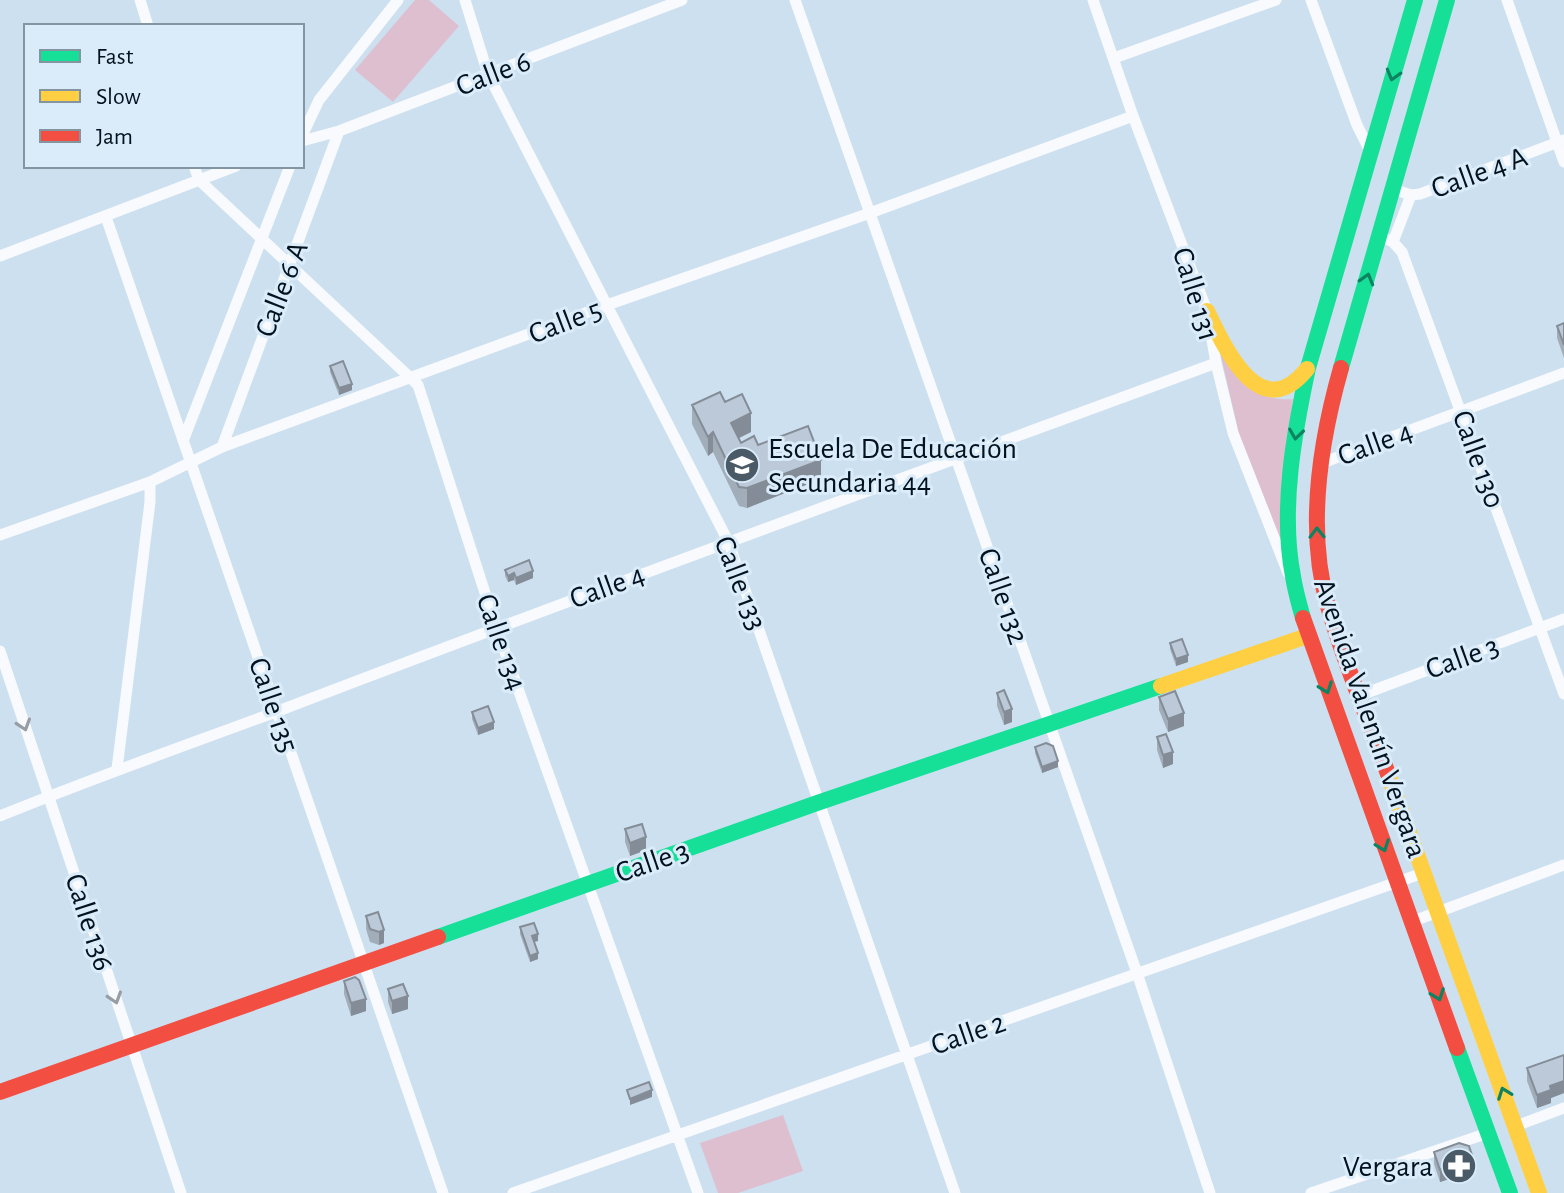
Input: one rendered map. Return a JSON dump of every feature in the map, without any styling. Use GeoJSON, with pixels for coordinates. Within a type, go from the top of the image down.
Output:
{"type":"FeatureCollection","features":[{"type":"Feature","properties":{"kind":"main road","name":"Avenida Valentín Vergara"},"geometry":{"type":"LineString","coordinates":[[1415,0],[1308,368],[1290,492],[1290,552],[1294,588],[1307,636],[1510,1193]]}},
{"type":"Feature","properties":{"kind":"main road","name":"Avenida Valentín Vergara"},"geometry":{"type":"LineString","coordinates":[[1447,0],[1393,189],[1386,239],[1336,384],[1322,463],[1317,522],[1323,589],[1539,1193]]}},
{"type":"Feature","properties":{"kind":"main road"},"geometry":{"type":"LineString","coordinates":[[1207,311],[1237,369],[1256,385],[1279,389],[1290,386],[1308,368]]}},
{"type":"Feature","properties":{"kind":"main road","name":"Calle 3"},"geometry":{"type":"LineString","coordinates":[[0,1092],[820,802],[1307,636]]}},
{"type":"Feature","properties":{"kind":"street"},"geometry":{"type":"LineString","coordinates":[[140,0],[147,24]]}},
{"type":"Feature","properties":{"kind":"street"},"geometry":{"type":"LineString","coordinates":[[304,134],[319,100],[398,0]]}},
{"type":"Feature","properties":{"kind":"street","name":"Calle 133"},"geometry":{"type":"LineString","coordinates":[[465,0],[488,74],[728,541],[955,1193]]}},
{"type":"Feature","properties":{"kind":"street","name":"Calle 6"},"geometry":{"type":"LineString","coordinates":[[304,139],[339,131],[682,0]]}},
{"type":"Feature","properties":{"kind":"street","name":"Calle 132"},"geometry":{"type":"LineString","coordinates":[[795,0],[1137,973],[1210,1193]]}},
{"type":"Feature","properties":{"kind":"street","name":"Calle 131"},"geometry":{"type":"LineString","coordinates":[[1093,0],[1207,311],[1216,363],[1239,452],[1294,588]]}},
{"type":"Feature","properties":{"kind":"street"},"geometry":{"type":"LineString","coordinates":[[1114,58],[1276,0]]}},
{"type":"Feature","properties":{"kind":"street"},"geometry":{"type":"LineString","coordinates":[[1311,0],[1357,125],[1371,153]]}},
{"type":"Feature","properties":{"kind":"street"},"geometry":{"type":"LineString","coordinates":[[1507,0],[1560,142],[1564,162]]}},
{"type":"Feature","properties":{"kind":"street","name":"Calle 5"},"geometry":{"type":"LineString","coordinates":[[0,535],[150,482],[222,447],[1133,116]]}},
{"type":"Feature","properties":{"kind":"street","name":"Calle 6 A"},"geometry":{"type":"LineString","coordinates":[[222,447],[339,131]]}},
{"type":"Feature","properties":{"kind":"street","name":"Calle 4 A"},"geometry":{"type":"LineString","coordinates":[[1393,189],[1411,195],[1420,194],[1560,142]]}},
{"type":"Feature","properties":{"kind":"street","name":"Calle 134"},"geometry":{"type":"LineString","coordinates":[[195,168],[199,180],[418,385],[496,627],[698,1193]]}},
{"type":"Feature","properties":{"kind":"street"},"geometry":{"type":"LineString","coordinates":[[0,256],[231,168]]}},
{"type":"Feature","properties":{"kind":"street","name":"Calle 6 A"},"geometry":{"type":"LineString","coordinates":[[183,441],[289,168]]}},
{"type":"Feature","properties":{"kind":"street"},"geometry":{"type":"LineString","coordinates":[[1386,239],[1411,195]]}},
{"type":"Feature","properties":{"kind":"street","name":"Calle 135"},"geometry":{"type":"LineString","coordinates":[[106,217],[443,1193]]}},
{"type":"Feature","properties":{"kind":"street","name":"Calle 130"},"geometry":{"type":"LineString","coordinates":[[1386,239],[1402,252],[1564,694]]}},
{"type":"Feature","properties":{"kind":"street","name":"Calle 4"},"geometry":{"type":"LineString","coordinates":[[0,816],[496,627],[1216,363]]}},
{"type":"Feature","properties":{"kind":"street","name":"Calle 4"},"geometry":{"type":"LineString","coordinates":[[1322,463],[1564,373]]}},
{"type":"Feature","properties":{"kind":"street"},"geometry":{"type":"LineString","coordinates":[[117,769],[150,482]]}},
{"type":"Feature","properties":{"kind":"street","name":"Calle 3"},"geometry":{"type":"LineString","coordinates":[[1361,695],[1564,619]]}},
{"type":"Feature","properties":{"kind":"street","name":"Calle 136"},"geometry":{"type":"LineString","coordinates":[[0,651],[181,1193]]}},
{"type":"Feature","properties":{"kind":"street"},"geometry":{"type":"LineString","coordinates":[[1411,922],[1564,865]]}},
{"type":"Feature","properties":{"kind":"street","name":"Calle 2"},"geometry":{"type":"LineString","coordinates":[[513,1193],[1423,873]]}},
{"type":"Feature","properties":{"kind":"street"},"geometry":{"type":"LineString","coordinates":[[1516,1126],[1564,1108]]}},
{"type":"Feature","properties":{"kind":"street"},"geometry":{"type":"LineString","coordinates":[[1311,1193],[1488,1133]]}},
{"type":"Feature","properties":{"kind":"shaded area"},"geometry":{"type":"Polygon","coordinates":[[[415,0],[429,0],[459,26],[393,102],[355,70],[415,0]]]}},
{"type":"Feature","properties":{"kind":"shaded area"},"geometry":{"type":"Polygon","coordinates":[[[1220,352],[1242,380],[1259,393],[1293,399],[1286,454],[1282,539],[1278,539],[1239,434],[1220,352]]]}},
{"type":"Feature","properties":{"kind":"shaded area"},"geometry":{"type":"Polygon","coordinates":[[[783,1115],[803,1171],[738,1193],[718,1193],[700,1143],[783,1115]]]}},
{"type":"Feature","properties":{"kind":"building"},"geometry":{"type":"Polygon","coordinates":[[[1564,323],[1564,345],[1557,326],[1564,323]]]}},
{"type":"Feature","properties":{"kind":"building"},"geometry":{"type":"Polygon","coordinates":[[[343,361],[352,384],[339,388],[330,366],[343,361]]]}},
{"type":"Feature","properties":{"kind":"building"},"geometry":{"type":"Polygon","coordinates":[[[720,392],[725,402],[742,394],[751,413],[731,423],[741,443],[754,436],[758,445],[808,426],[821,460],[747,488],[739,487],[713,432],[708,437],[692,405],[720,392]]]}},
{"type":"Feature","properties":{"kind":"building"},"geometry":{"type":"Polygon","coordinates":[[[529,560],[533,571],[516,578],[514,573],[508,576],[505,570],[529,560]]]}},
{"type":"Feature","properties":{"kind":"building"},"geometry":{"type":"Polygon","coordinates":[[[1182,639],[1188,655],[1176,659],[1170,643],[1182,639]]]}},
{"type":"Feature","properties":{"kind":"building"},"geometry":{"type":"Polygon","coordinates":[[[1004,690],[1012,709],[1004,712],[997,693],[1004,690]]]}},
{"type":"Feature","properties":{"kind":"building"},"geometry":{"type":"Polygon","coordinates":[[[1175,691],[1184,713],[1168,719],[1159,697],[1175,691]]]}},
{"type":"Feature","properties":{"kind":"building"},"geometry":{"type":"Polygon","coordinates":[[[488,706],[494,722],[478,728],[472,712],[488,706]]]}},
{"type":"Feature","properties":{"kind":"building"},"geometry":{"type":"Polygon","coordinates":[[[1166,734],[1173,752],[1163,755],[1157,737],[1166,734]]]}},
{"type":"Feature","properties":{"kind":"building"},"geometry":{"type":"Polygon","coordinates":[[[1046,743],[1053,746],[1058,761],[1042,767],[1035,747],[1046,743]]]}},
{"type":"Feature","properties":{"kind":"building"},"geometry":{"type":"Polygon","coordinates":[[[642,824],[646,837],[630,843],[625,829],[642,824]]]}},
{"type":"Feature","properties":{"kind":"building"},"geometry":{"type":"Polygon","coordinates":[[[378,912],[384,930],[379,932],[370,929],[366,916],[378,912]]]}},
{"type":"Feature","properties":{"kind":"building"},"geometry":{"type":"Polygon","coordinates":[[[534,923],[538,934],[532,936],[538,953],[530,956],[520,927],[534,923]]]}},
{"type":"Feature","properties":{"kind":"building"},"geometry":{"type":"Polygon","coordinates":[[[355,977],[366,999],[351,1003],[344,981],[355,977]]]}},
{"type":"Feature","properties":{"kind":"building"},"geometry":{"type":"Polygon","coordinates":[[[403,984],[408,996],[392,1001],[388,989],[403,984]]]}},
{"type":"Feature","properties":{"kind":"building"},"geometry":{"type":"Polygon","coordinates":[[[1564,1055],[1564,1081],[1537,1095],[1527,1068],[1564,1055]]]}},
{"type":"Feature","properties":{"kind":"building"},"geometry":{"type":"Polygon","coordinates":[[[649,1082],[652,1090],[630,1099],[627,1090],[649,1082]]]}},
{"type":"Feature","properties":{"kind":"building"},"geometry":{"type":"Polygon","coordinates":[[[1459,1143],[1469,1146],[1473,1158],[1440,1170],[1434,1152],[1459,1143]]]}},
{"type":"Feature","properties":{"kind":"traffic: fast"},"geometry":{"type":"LineString","coordinates":[[1303,618],[1289,551],[1288,525],[1290,472],[1298,419],[1308,368],[1415,0]]}},
{"type":"Feature","properties":{"kind":"traffic: fast"},"geometry":{"type":"LineString","coordinates":[[1341,368],[1447,0]]}},
{"type":"Feature","properties":{"kind":"traffic: fast"},"geometry":{"type":"LineString","coordinates":[[438,937],[1161,686]]}},
{"type":"Feature","properties":{"kind":"traffic: fast"},"geometry":{"type":"LineString","coordinates":[[1457,1048],[1510,1193]]}},
{"type":"Feature","properties":{"kind":"traffic: slow"},"geometry":{"type":"LineString","coordinates":[[1207,311],[1234,361],[1259,386],[1274,390],[1290,385],[1307,369]]}},
{"type":"Feature","properties":{"kind":"traffic: slow"},"geometry":{"type":"LineString","coordinates":[[1161,686],[1307,636]]}},
{"type":"Feature","properties":{"kind":"traffic: slow"},"geometry":{"type":"LineString","coordinates":[[1388,774],[1539,1193]]}},
{"type":"Feature","properties":{"kind":"traffic: jam"},"geometry":{"type":"LineString","coordinates":[[1341,368],[1327,426],[1318,486],[1321,577],[1334,627],[1388,774]]}},
{"type":"Feature","properties":{"kind":"traffic: jam"},"geometry":{"type":"LineString","coordinates":[[1303,618],[1457,1048]]}},
{"type":"Feature","properties":{"kind":"traffic: jam"},"geometry":{"type":"LineString","coordinates":[[0,1092],[438,937]]}},
{"type":"Feature","properties":{"kind":"place","name":"Escuela De Educación Secundaria 44"},"geometry":{"type":"Point","coordinates":[742,465]}},
{"type":"Feature","properties":{"kind":"place","name":"Vergara"},"geometry":{"type":"Point","coordinates":[1459,1166]}}]}
